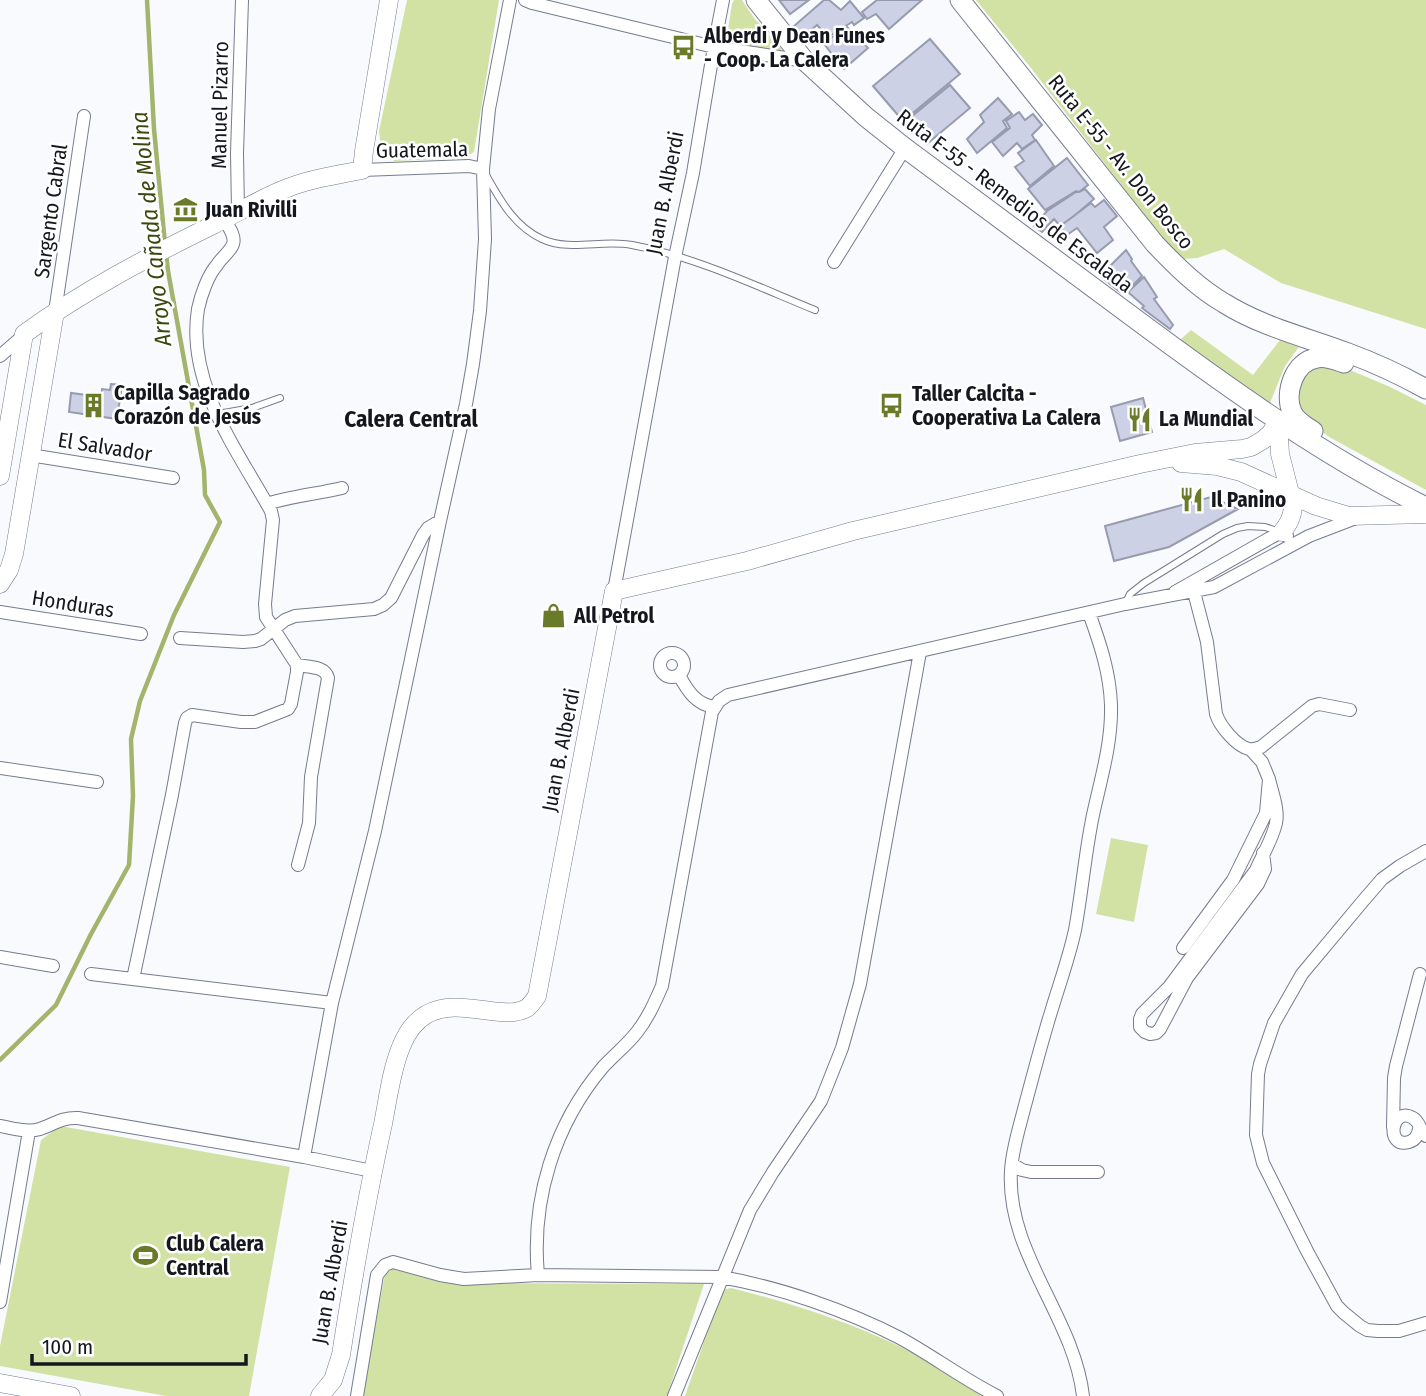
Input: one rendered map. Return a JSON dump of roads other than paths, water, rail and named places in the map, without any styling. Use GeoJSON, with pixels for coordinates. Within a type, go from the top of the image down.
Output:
{"type":"FeatureCollection","features":[{"type":"Feature","properties":{"kind":"main road","name":"Ruta E-55 - Remedios de Escalada"},"geometry":{"type":"LineString","coordinates":[[756,0],[805,61],[866,117],[905,148],[1188,358],[1328,454],[1426,506]]}},
{"type":"Feature","properties":{"kind":"main road","name":"Ruta E-55 - Av. Don Bosco"},"geometry":{"type":"LineString","coordinates":[[960,0],[1138,224],[1184,274],[1225,304],[1248,316],[1279,330],[1373,363],[1426,389]]}},
{"type":"Feature","properties":{"kind":"main road"},"geometry":{"type":"LineString","coordinates":[[1274,417],[1300,368],[1313,358],[1328,358],[1352,366],[1373,363]]}},
{"type":"Feature","properties":{"kind":"main road"},"geometry":{"type":"LineString","coordinates":[[1291,382],[1290,402],[1294,415],[1318,434],[1328,454]]}},
{"type":"Feature","properties":{"kind":"street","name":"Manuel Pizarro"},"geometry":{"type":"LineString","coordinates":[[218,414],[198,355],[198,308],[214,268],[233,245],[231,215],[237,153],[242,0]]}},
{"type":"Feature","properties":{"kind":"street"},"geometry":{"type":"LineString","coordinates":[[0,356],[24,334],[55,312],[176,243],[291,186],[362,170],[389,0]]}},
{"type":"Feature","properties":{"kind":"street"},"geometry":{"type":"LineString","coordinates":[[304,1157],[332,1003],[375,831],[466,404],[480,311],[485,239],[483,169],[489,108],[510,0]]}},
{"type":"Feature","properties":{"kind":"street"},"geometry":{"type":"LineString","coordinates":[[525,0],[714,47],[805,61]]}},
{"type":"Feature","properties":{"kind":"street","name":"Juan B. Alberdi"},"geometry":{"type":"LineString","coordinates":[[320,1396],[332,1380],[341,1355],[372,1171],[396,1061],[408,1033],[416,1022],[439,1009],[452,1007],[516,1011],[533,1003],[537,996],[675,257],[694,173],[723,0]]}},
{"type":"Feature","properties":{"kind":"street","name":"Sargento Cabral"},"geometry":{"type":"LineString","coordinates":[[55,312],[84,116]]}},
{"type":"Feature","properties":{"kind":"street"},"geometry":{"type":"LineString","coordinates":[[834,262],[905,148]]}},
{"type":"Feature","properties":{"kind":"street","name":"Guatemala"},"geometry":{"type":"LineString","coordinates":[[362,170],[469,166],[483,169]]}},
{"type":"Feature","properties":{"kind":"street"},"geometry":{"type":"LineString","coordinates":[[0,583],[9,570],[13,554],[55,312]]}},
{"type":"Feature","properties":{"kind":"street"},"geometry":{"type":"LineString","coordinates":[[0,476],[24,334]]}},
{"type":"Feature","properties":{"kind":"street"},"geometry":{"type":"LineString","coordinates":[[133,979],[187,718],[192,715],[255,722],[288,709],[298,672],[297,665],[266,617],[271,512],[218,414]]}},
{"type":"Feature","properties":{"kind":"street"},"geometry":{"type":"LineString","coordinates":[[614,591],[747,561],[853,531],[1140,464],[1195,453],[1251,447],[1271,433],[1274,417]]}},
{"type":"Feature","properties":{"kind":"street"},"geometry":{"type":"LineString","coordinates":[[1274,417],[1293,512],[1287,526],[1289,538]]}},
{"type":"Feature","properties":{"kind":"street","name":"El Salvador"},"geometry":{"type":"LineString","coordinates":[[30,455],[173,478]]}},
{"type":"Feature","properties":{"kind":"street"},"geometry":{"type":"LineString","coordinates":[[1160,461],[1217,466],[1241,472],[1349,516],[1426,514]]}},
{"type":"Feature","properties":{"kind":"street"},"geometry":{"type":"LineString","coordinates":[[267,504],[342,488]]}},
{"type":"Feature","properties":{"kind":"street"},"geometry":{"type":"LineString","coordinates":[[1169,595],[1201,576],[1289,538],[1324,530],[1362,516]]}},
{"type":"Feature","properties":{"kind":"street"},"geometry":{"type":"LineString","coordinates":[[180,638],[255,641],[295,616],[374,609],[383,605],[391,598],[423,535],[428,528],[440,521]]}},
{"type":"Feature","properties":{"kind":"street"},"geometry":{"type":"LineString","coordinates":[[538,1275],[536,1256],[540,1205],[554,1149],[566,1121],[604,1066],[636,1034],[662,986],[715,707],[728,695],[1125,604],[1214,587],[1289,538]]}},
{"type":"Feature","properties":{"kind":"street"},"geometry":{"type":"LineString","coordinates":[[1194,592],[1207,642],[1219,723],[1227,734],[1251,750],[1262,762],[1269,779],[1276,825],[1247,883],[1169,987],[1142,1013],[1140,1027],[1145,1032],[1156,1033],[1160,1029],[1187,978],[1258,884],[1265,869],[1263,853]]}},
{"type":"Feature","properties":{"kind":"street","name":"Honduras"},"geometry":{"type":"LineString","coordinates":[[0,612],[141,634]]}},
{"type":"Feature","properties":{"kind":"street"},"geometry":{"type":"LineString","coordinates":[[1083,1396],[1081,1378],[1072,1352],[1016,1224],[1012,1197],[1012,1164],[1014,1145],[1037,1059],[1075,930],[1093,817],[1109,746],[1109,678],[1089,613]]}},
{"type":"Feature","properties":{"kind":"street"},"geometry":{"type":"LineString","coordinates":[[674,1396],[759,1193],[821,1101],[842,1048],[860,984],[920,652]]}},
{"type":"Feature","properties":{"kind":"street"},"geometry":{"type":"LineString","coordinates":[[297,665],[322,669],[328,678],[311,777],[309,823],[298,865]]}},
{"type":"Feature","properties":{"kind":"street"},"geometry":{"type":"LineString","coordinates":[[679,675],[697,701],[715,707]]}},
{"type":"Feature","properties":{"kind":"street"},"geometry":{"type":"LineString","coordinates":[[1251,750],[1261,747],[1312,706],[1319,704],[1350,710]]}},
{"type":"Feature","properties":{"kind":"street"},"geometry":{"type":"LineString","coordinates":[[0,768],[97,782]]}},
{"type":"Feature","properties":{"kind":"street"},"geometry":{"type":"LineString","coordinates":[[1183,948],[1233,880],[1266,813],[1269,779]]}},
{"type":"Feature","properties":{"kind":"street"},"geometry":{"type":"LineString","coordinates":[[1426,851],[1382,880],[1302,974],[1274,1023],[1260,1064],[1256,1122],[1258,1148],[1263,1163],[1337,1306],[1367,1330],[1399,1331],[1426,1323]]}},
{"type":"Feature","properties":{"kind":"street"},"geometry":{"type":"LineString","coordinates":[[0,957],[53,966]]}},
{"type":"Feature","properties":{"kind":"street"},"geometry":{"type":"LineString","coordinates":[[91,974],[332,1003]]}},
{"type":"Feature","properties":{"kind":"street"},"geometry":{"type":"LineString","coordinates":[[1393,1127],[1398,1119],[1405,1116],[1413,1118],[1417,1121],[1421,1136],[1405,1142],[1397,1139],[1393,1127],[1394,1077],[1420,974]]}},
{"type":"Feature","properties":{"kind":"street"},"geometry":{"type":"LineString","coordinates":[[1394,1096],[1405,1116]]}},
{"type":"Feature","properties":{"kind":"street"},"geometry":{"type":"LineString","coordinates":[[0,1126],[29,1130],[60,1119],[78,1118],[372,1171]]}},
{"type":"Feature","properties":{"kind":"street"},"geometry":{"type":"LineString","coordinates":[[0,1302],[29,1130]]}},
{"type":"Feature","properties":{"kind":"street"},"geometry":{"type":"LineString","coordinates":[[1012,1164],[1031,1172],[1098,1172]]}},
{"type":"Feature","properties":{"kind":"street"},"geometry":{"type":"LineString","coordinates":[[356,1396],[377,1275],[385,1265],[393,1262],[464,1279],[538,1275],[722,1278],[748,1282],[775,1289],[871,1324],[909,1343],[997,1396]]}},
{"type":"Feature","properties":{"kind":"street"},"geometry":{"type":"LineString","coordinates":[[0,1383],[71,1396]]}},
{"type":"Feature","properties":{"kind":"lane"},"geometry":{"type":"LineString","coordinates":[[483,169],[500,200],[519,223],[530,234],[545,241],[575,245],[633,245],[702,264],[815,310]]}},
{"type":"Feature","properties":{"kind":"lane"},"geometry":{"type":"LineString","coordinates":[[218,414],[252,408],[280,398]]}},
{"type":"Feature","properties":{"kind":"lane"},"geometry":{"type":"LineString","coordinates":[[1125,604],[1130,594],[1144,583],[1208,542],[1237,528],[1265,527],[1289,538]]}},
{"type":"Feature","properties":{"kind":"waterway","name":"Arroyo Cañada de Molina"},"geometry":{"type":"LineString","coordinates":[[147,0],[154,129],[165,244]]}},
{"type":"Feature","properties":{"kind":"waterway","name":"Arroyo Cañada de Molina"},"geometry":{"type":"LineString","coordinates":[[0,1060],[56,1005],[129,865],[133,796],[131,739],[140,701],[174,615],[220,522],[205,495],[204,470],[166,253]]}},
{"type":"Feature","properties":{"kind":"place","name":"Alberdi y Dean Funes - Coop. La Calera"},"geometry":{"type":"Point","coordinates":[684,48]}},
{"type":"Feature","properties":{"kind":"place","name":"Juan Rivilli"},"geometry":{"type":"Point","coordinates":[185,210]}},
{"type":"Feature","properties":{"kind":"place","name":"Capilla Sagrado Corazón de Jesús"},"geometry":{"type":"Point","coordinates":[94,405]}},
{"type":"Feature","properties":{"kind":"place","name":"Taller Calcita - Cooperativa La Calera"},"geometry":{"type":"Point","coordinates":[892,406]}},
{"type":"Feature","properties":{"kind":"place","name":"La Mundial"},"geometry":{"type":"Point","coordinates":[1139,419]}},
{"type":"Feature","properties":{"kind":"place","name":"Il Panino"},"geometry":{"type":"Point","coordinates":[1191,500]}},
{"type":"Feature","properties":{"kind":"place","name":"All Petrol"},"geometry":{"type":"Point","coordinates":[554,616]}},
{"type":"Feature","properties":{"kind":"place","name":"Club Calera Central"},"geometry":{"type":"Point","coordinates":[146,1256]}},
{"type":"Feature","properties":{"kind":"district","name":"Calera Central"},"geometry":{"type":"Point","coordinates":[411,419]}}]}
